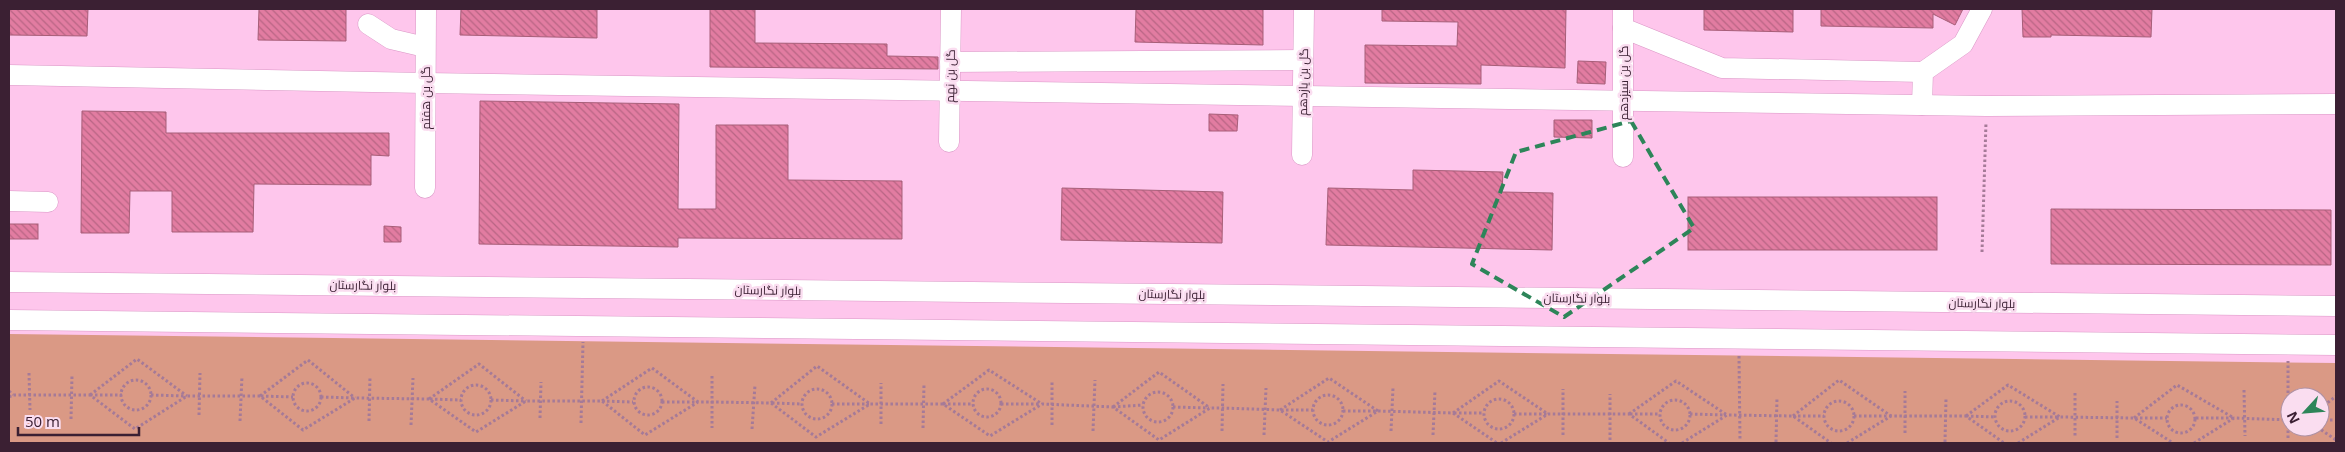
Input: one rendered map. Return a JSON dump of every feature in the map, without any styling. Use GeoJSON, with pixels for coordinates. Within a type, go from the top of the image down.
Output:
{"type":"FeatureCollection","features":[{"type":"Feature","properties":{"kind":"street","name":"گل بن هفتم"},"geometry":{"type":"LineString","coordinates":[[425,188],[426,9]]}},
{"type":"Feature","properties":{"kind":"street","name":"گل بن نهم"},"geometry":{"type":"LineString","coordinates":[[949,142],[951,9]]}},
{"type":"Feature","properties":{"kind":"street","name":"گل بن یازدهم"},"geometry":{"type":"LineString","coordinates":[[1302,155],[1304,9]]}},
{"type":"Feature","properties":{"kind":"street"},"geometry":{"type":"LineString","coordinates":[[1623,18],[1722,68],[1923,72],[1963,44],[1982,9]]}},
{"type":"Feature","properties":{"kind":"street","name":"گل بن سیزدهم"},"geometry":{"type":"LineString","coordinates":[[1623,18],[1624,157]]}},
{"type":"Feature","properties":{"kind":"street"},"geometry":{"type":"LineString","coordinates":[[368,24],[391,39],[425,47]]}},
{"type":"Feature","properties":{"kind":"street"},"geometry":{"type":"LineString","coordinates":[[950,62],[1303,60]]}},
{"type":"Feature","properties":{"kind":"street"},"geometry":{"type":"LineString","coordinates":[[1922,105],[1923,72]]}},
{"type":"Feature","properties":{"kind":"street"},"geometry":{"type":"LineString","coordinates":[[9,74],[425,84],[1987,106],[2336,104]]}},
{"type":"Feature","properties":{"kind":"street"},"geometry":{"type":"LineString","coordinates":[[9,201],[48,202]]}},
{"type":"Feature","properties":{"kind":"street","name":"بلوار نگارستان"},"geometry":{"type":"LineString","coordinates":[[9,282],[2336,306]]}},
{"type":"Feature","properties":{"kind":"street"},"geometry":{"type":"LineString","coordinates":[[9,320],[2336,345]]}},
{"type":"Feature","properties":{"kind":"path"},"geometry":{"type":"LineString","coordinates":[[1982,252],[1987,106]]}},
{"type":"Feature","properties":{"kind":"path"},"geometry":{"type":"LineString","coordinates":[[581,423],[583,326]]}},
{"type":"Feature","properties":{"kind":"path"},"geometry":{"type":"LineString","coordinates":[[1739,338],[1740,441]]}},
{"type":"Feature","properties":{"kind":"path"},"geometry":{"type":"LineString","coordinates":[[2289,344],[2289,387]]}},
{"type":"Feature","properties":{"kind":"path"},"geometry":{"type":"LineString","coordinates":[[90,395],[137,359],[187,396]]}},
{"type":"Feature","properties":{"kind":"path"},"geometry":{"type":"LineString","coordinates":[[260,396],[308,360],[355,398]]}},
{"type":"Feature","properties":{"kind":"path"},"geometry":{"type":"LineString","coordinates":[[429,400],[479,364],[526,401]]}},
{"type":"Feature","properties":{"kind":"path"},"geometry":{"type":"LineString","coordinates":[[771,403],[817,366],[870,404]]}},
{"type":"Feature","properties":{"kind":"path"},"geometry":{"type":"LineString","coordinates":[[602,401],[652,368],[698,402]]}},
{"type":"Feature","properties":{"kind":"path"},"geometry":{"type":"LineString","coordinates":[[943,404],[989,370],[1042,404]]}},
{"type":"Feature","properties":{"kind":"path"},"geometry":{"type":"LineString","coordinates":[[29,372],[30,410]]}},
{"type":"Feature","properties":{"kind":"path"},"geometry":{"type":"LineString","coordinates":[[1113,407],[1159,372],[1210,408]]}},
{"type":"Feature","properties":{"kind":"path"},"geometry":{"type":"LineString","coordinates":[[199,415],[200,373]]}},
{"type":"Feature","properties":{"kind":"path"},"geometry":{"type":"LineString","coordinates":[[71,419],[72,375]]}},
{"type":"Feature","properties":{"kind":"path"},"geometry":{"type":"LineString","coordinates":[[240,422],[242,376]]}},
{"type":"Feature","properties":{"kind":"path"},"geometry":{"type":"LineString","coordinates":[[369,421],[370,376]]}},
{"type":"Feature","properties":{"kind":"path"},"geometry":{"type":"LineString","coordinates":[[712,376],[712,428]]}},
{"type":"Feature","properties":{"kind":"path"},"geometry":{"type":"LineString","coordinates":[[411,425],[413,378]]}},
{"type":"Feature","properties":{"kind":"path"},"geometry":{"type":"LineString","coordinates":[[1280,410],[1329,378],[1378,411]]}},
{"type":"Feature","properties":{"kind":"path"},"geometry":{"type":"LineString","coordinates":[[134,380],[140,380],[147,385],[151,395],[146,407],[137,410],[127,407],[122,395],[125,385],[134,380]]}},
{"type":"Feature","properties":{"kind":"path"},"geometry":{"type":"LineString","coordinates":[[1093,431],[1095,380]]}},
{"type":"Feature","properties":{"kind":"path"},"geometry":{"type":"LineString","coordinates":[[1629,414],[1676,380],[1727,415]]}},
{"type":"Feature","properties":{"kind":"path"},"geometry":{"type":"LineString","coordinates":[[1793,416],[1840,380],[1891,416]]}},
{"type":"Feature","properties":{"kind":"path"},"geometry":{"type":"LineString","coordinates":[[1052,381],[1052,425]]}},
{"type":"Feature","properties":{"kind":"path"},"geometry":{"type":"LineString","coordinates":[[1453,413],[1499,381],[1548,414]]}},
{"type":"Feature","properties":{"kind":"path"},"geometry":{"type":"LineString","coordinates":[[540,418],[541,382]]}},
{"type":"Feature","properties":{"kind":"path"},"geometry":{"type":"LineString","coordinates":[[306,383],[315,386],[321,397],[316,408],[308,411],[298,408],[294,404],[293,397],[298,387],[306,383]]}},
{"type":"Feature","properties":{"kind":"path"},"geometry":{"type":"LineString","coordinates":[[881,383],[881,424]]}},
{"type":"Feature","properties":{"kind":"path"},"geometry":{"type":"LineString","coordinates":[[923,428],[924,384]]}},
{"type":"Feature","properties":{"kind":"path"},"geometry":{"type":"LineString","coordinates":[[1222,431],[1223,384]]}},
{"type":"Feature","properties":{"kind":"path"},"geometry":{"type":"LineString","coordinates":[[475,385],[486,389],[491,400],[484,413],[474,415],[466,411],[462,400],[466,389],[475,385]]}},
{"type":"Feature","properties":{"kind":"path"},"geometry":{"type":"LineString","coordinates":[[752,429],[754,385]]}},
{"type":"Feature","properties":{"kind":"path"},"geometry":{"type":"LineString","coordinates":[[1966,416],[2008,385],[2060,417]]}},
{"type":"Feature","properties":{"kind":"path"},"geometry":{"type":"LineString","coordinates":[[2134,418],[2177,385],[2234,418]]}},
{"type":"Feature","properties":{"kind":"path"},"geometry":{"type":"LineString","coordinates":[[645,387],[659,392],[662,402],[658,411],[645,416],[636,410],[633,402],[637,392],[645,387]]}},
{"type":"Feature","properties":{"kind":"path"},"geometry":{"type":"LineString","coordinates":[[1264,435],[1266,388]]}},
{"type":"Feature","properties":{"kind":"path"},"geometry":{"type":"LineString","coordinates":[[1392,430],[1393,388]]}},
{"type":"Feature","properties":{"kind":"path"},"geometry":{"type":"LineString","coordinates":[[818,389],[827,393],[832,404],[826,415],[818,419],[808,416],[802,404],[805,394],[818,389]]}},
{"type":"Feature","properties":{"kind":"path"},"geometry":{"type":"LineString","coordinates":[[985,389],[992,390],[999,395],[1001,404],[997,414],[988,418],[979,416],[972,404],[976,394],[985,389]]}},
{"type":"Feature","properties":{"kind":"path"},"geometry":{"type":"LineString","coordinates":[[1563,389],[1563,435]]}},
{"type":"Feature","properties":{"kind":"path"},"geometry":{"type":"LineString","coordinates":[[2244,390],[2245,436]]}},
{"type":"Feature","properties":{"kind":"path"},"geometry":{"type":"LineString","coordinates":[[1434,435],[1435,391]]}},
{"type":"Feature","properties":{"kind":"path"},"geometry":{"type":"LineString","coordinates":[[1904,433],[1905,391]]}},
{"type":"Feature","properties":{"kind":"path"},"geometry":{"type":"LineString","coordinates":[[1143,405],[1148,396],[1157,392],[1166,394],[1173,406]]}},
{"type":"Feature","properties":{"kind":"path"},"geometry":{"type":"LineString","coordinates":[[2075,393],[2075,436]]}},
{"type":"Feature","properties":{"kind":"path"},"geometry":{"type":"LineString","coordinates":[[10,394],[122,395]]}},
{"type":"Feature","properties":{"kind":"path"},"geometry":{"type":"LineString","coordinates":[[1610,394],[1610,440]]}},
{"type":"Feature","properties":{"kind":"path"},"geometry":{"type":"LineString","coordinates":[[90,395],[135,429],[187,396]]}},
{"type":"Feature","properties":{"kind":"path"},"geometry":{"type":"LineString","coordinates":[[151,395],[293,397]]}},
{"type":"Feature","properties":{"kind":"path"},"geometry":{"type":"LineString","coordinates":[[1327,395],[1340,401],[1343,411],[1339,420],[1334,424],[1326,425],[1317,421],[1313,410],[1318,398],[1327,395]]}},
{"type":"Feature","properties":{"kind":"path"},"geometry":{"type":"LineString","coordinates":[[260,396],[303,430],[355,398]]}},
{"type":"Feature","properties":{"kind":"path"},"geometry":{"type":"LineString","coordinates":[[321,397],[462,400]]}},
{"type":"Feature","properties":{"kind":"path"},"geometry":{"type":"LineString","coordinates":[[1776,442],[1777,397]]}},
{"type":"Feature","properties":{"kind":"path"},"geometry":{"type":"LineString","coordinates":[[1946,398],[1946,442]]}},
{"type":"Feature","properties":{"kind":"path"},"geometry":{"type":"LineString","coordinates":[[1501,399],[1509,403],[1514,414],[1509,425],[1496,429],[1487,423],[1484,413],[1486,406],[1491,401],[1501,399]]}},
{"type":"Feature","properties":{"kind":"path"},"geometry":{"type":"LineString","coordinates":[[429,400],[476,432],[526,401]]}},
{"type":"Feature","properties":{"kind":"path"},"geometry":{"type":"LineString","coordinates":[[491,400],[633,402]]}},
{"type":"Feature","properties":{"kind":"path"},"geometry":{"type":"LineString","coordinates":[[1674,400],[1682,402],[1687,406],[1690,414],[1687,424],[1681,429],[1674,430],[1665,426],[1660,414],[1665,404],[1674,400]]}},
{"type":"Feature","properties":{"kind":"path"},"geometry":{"type":"LineString","coordinates":[[1838,400],[1851,406],[1854,416],[1848,428],[1838,431],[1829,427],[1824,416],[1829,404],[1838,400]]}},
{"type":"Feature","properties":{"kind":"path"},"geometry":{"type":"LineString","coordinates":[[2011,400],[2020,404],[2025,411],[2025,417],[2021,427],[2012,431],[2002,428],[1995,417],[1996,410],[2002,403],[2011,400]]}},
{"type":"Feature","properties":{"kind":"path"},"geometry":{"type":"LineString","coordinates":[[2117,400],[2117,438]]}},
{"type":"Feature","properties":{"kind":"path"},"geometry":{"type":"LineString","coordinates":[[602,401],[645,435],[698,402]]}},
{"type":"Feature","properties":{"kind":"path"},"geometry":{"type":"LineString","coordinates":[[662,402],[802,404]]}},
{"type":"Feature","properties":{"kind":"path"},"geometry":{"type":"LineString","coordinates":[[771,403],[816,437],[870,404]]}},
{"type":"Feature","properties":{"kind":"path"},"geometry":{"type":"LineString","coordinates":[[832,404],[972,404]]}},
{"type":"Feature","properties":{"kind":"path"},"geometry":{"type":"LineString","coordinates":[[943,404],[990,436],[1042,404]]}},
{"type":"Feature","properties":{"kind":"path"},"geometry":{"type":"LineString","coordinates":[[1001,404],[1052,404],[1094,407],[1143,405]]}},
{"type":"Feature","properties":{"kind":"path"},"geometry":{"type":"LineString","coordinates":[[2181,404],[2190,407],[2196,418],[2191,429],[2182,433],[2173,430],[2168,424],[2167,418],[2172,408],[2181,404]]}},
{"type":"Feature","properties":{"kind":"path"},"geometry":{"type":"LineString","coordinates":[[1143,405],[1148,418],[1158,422],[1167,419],[1173,406]]}},
{"type":"Feature","properties":{"kind":"path"},"geometry":{"type":"LineString","coordinates":[[1173,406],[1313,410]]}},
{"type":"Feature","properties":{"kind":"path"},"geometry":{"type":"LineString","coordinates":[[1113,407],[1159,440],[1210,408]]}},
{"type":"Feature","properties":{"kind":"path"},"geometry":{"type":"LineString","coordinates":[[1280,410],[1328,442],[1378,411]]}},
{"type":"Feature","properties":{"kind":"path"},"geometry":{"type":"LineString","coordinates":[[1343,411],[1392,411],[1434,414],[1484,413]]}},
{"type":"Feature","properties":{"kind":"path"},"geometry":{"type":"LineString","coordinates":[[1453,413],[1497,443]]}},
{"type":"Feature","properties":{"kind":"path"},"geometry":{"type":"LineString","coordinates":[[1514,414],[1660,414]]}},
{"type":"Feature","properties":{"kind":"path"},"geometry":{"type":"LineString","coordinates":[[1501,443],[1548,414]]}},
{"type":"Feature","properties":{"kind":"path"},"geometry":{"type":"LineString","coordinates":[[1629,414],[1669,443]]}},
{"type":"Feature","properties":{"kind":"path"},"geometry":{"type":"LineString","coordinates":[[1690,414],[1824,416]]}},
{"type":"Feature","properties":{"kind":"path"},"geometry":{"type":"LineString","coordinates":[[1682,443],[1727,415]]}},
{"type":"Feature","properties":{"kind":"path"},"geometry":{"type":"LineString","coordinates":[[1793,416],[1831,443]]}},
{"type":"Feature","properties":{"kind":"path"},"geometry":{"type":"LineString","coordinates":[[1854,416],[1995,417]]}},
{"type":"Feature","properties":{"kind":"path"},"geometry":{"type":"LineString","coordinates":[[1847,443],[1891,416]]}},
{"type":"Feature","properties":{"kind":"path"},"geometry":{"type":"LineString","coordinates":[[1966,416],[2004,443]]}},
{"type":"Feature","properties":{"kind":"path"},"geometry":{"type":"LineString","coordinates":[[2025,417],[2167,418]]}},
{"type":"Feature","properties":{"kind":"path"},"geometry":{"type":"LineString","coordinates":[[2018,443],[2060,417]]}},
{"type":"Feature","properties":{"kind":"path"},"geometry":{"type":"LineString","coordinates":[[2134,418],[2173,443]]}},
{"type":"Feature","properties":{"kind":"path"},"geometry":{"type":"LineString","coordinates":[[2196,418],[2280,420]]}},
{"type":"Feature","properties":{"kind":"path"},"geometry":{"type":"LineString","coordinates":[[2194,443],[2234,418]]}},
{"type":"Feature","properties":{"kind":"highlighted area"},"geometry":{"type":"Polygon","coordinates":[[[1631,121],[1694,228],[1564,317],[1472,264],[1516,152],[1631,121]]]}},
{"type":"Feature","properties":{"kind":"shaded area"},"geometry":{"type":"Polygon","coordinates":[[[9,334],[2336,363],[2336,443],[9,443],[9,334]]]}},
{"type":"Feature","properties":{"kind":"building"},"geometry":{"type":"Polygon","coordinates":[[[9,9],[88,9],[87,36],[9,35],[9,9]]]}},
{"type":"Feature","properties":{"kind":"building"},"geometry":{"type":"Polygon","coordinates":[[[259,9],[346,9],[346,41],[258,40],[259,9]]]}},
{"type":"Feature","properties":{"kind":"building"},"geometry":{"type":"Polygon","coordinates":[[[461,9],[597,9],[597,38],[460,35],[461,9]]]}},
{"type":"Feature","properties":{"kind":"building"},"geometry":{"type":"Polygon","coordinates":[[[710,9],[755,9],[755,43],[887,44],[887,56],[938,57],[938,69],[710,67],[710,9]]]}},
{"type":"Feature","properties":{"kind":"building"},"geometry":{"type":"Polygon","coordinates":[[[1136,9],[1263,9],[1263,45],[1135,42],[1136,9]]]}},
{"type":"Feature","properties":{"kind":"building"},"geometry":{"type":"Polygon","coordinates":[[[1382,9],[1566,9],[1565,68],[1481,65],[1481,84],[1365,83],[1365,45],[1457,46],[1458,22],[1382,21],[1382,9]]]}},
{"type":"Feature","properties":{"kind":"building"},"geometry":{"type":"Polygon","coordinates":[[[1704,9],[1793,9],[1793,32],[1704,30],[1704,9]]]}},
{"type":"Feature","properties":{"kind":"building"},"geometry":{"type":"Polygon","coordinates":[[[1821,9],[1963,9],[1955,25],[1933,14],[1933,28],[1821,26],[1821,9]]]}},
{"type":"Feature","properties":{"kind":"building"},"geometry":{"type":"Polygon","coordinates":[[[2022,9],[2152,9],[2151,37],[2051,35],[2051,37],[2023,37],[2022,9]]]}},
{"type":"Feature","properties":{"kind":"building"},"geometry":{"type":"Polygon","coordinates":[[[1578,61],[1606,62],[1605,84],[1577,83],[1578,61]]]}},
{"type":"Feature","properties":{"kind":"building"},"geometry":{"type":"Polygon","coordinates":[[[480,101],[679,104],[678,209],[716,209],[716,125],[788,125],[788,180],[902,181],[902,239],[678,238],[678,247],[479,244],[480,101]]]}},
{"type":"Feature","properties":{"kind":"building"},"geometry":{"type":"Polygon","coordinates":[[[82,111],[166,112],[166,133],[389,133],[389,156],[371,155],[371,185],[254,184],[253,232],[172,232],[172,191],[130,191],[129,233],[81,233],[82,111]]]}},
{"type":"Feature","properties":{"kind":"building"},"geometry":{"type":"Polygon","coordinates":[[[1209,114],[1238,115],[1237,131],[1209,131],[1209,114]]]}},
{"type":"Feature","properties":{"kind":"building"},"geometry":{"type":"Polygon","coordinates":[[[1554,120],[1592,120],[1592,138],[1554,137],[1554,120]]]}},
{"type":"Feature","properties":{"kind":"building"},"geometry":{"type":"Polygon","coordinates":[[[1413,170],[1503,172],[1502,192],[1553,193],[1552,250],[1326,245],[1328,188],[1413,190],[1413,170]]]}},
{"type":"Feature","properties":{"kind":"building"},"geometry":{"type":"Polygon","coordinates":[[[1062,188],[1223,192],[1222,243],[1061,240],[1062,188]]]}},
{"type":"Feature","properties":{"kind":"building"},"geometry":{"type":"Polygon","coordinates":[[[1688,197],[1937,197],[1937,250],[1688,250],[1688,197]]]}},
{"type":"Feature","properties":{"kind":"building"},"geometry":{"type":"Polygon","coordinates":[[[2051,209],[2331,210],[2331,265],[2051,264],[2051,209]]]}},
{"type":"Feature","properties":{"kind":"building"},"geometry":{"type":"Polygon","coordinates":[[[9,224],[38,224],[38,239],[9,239],[9,224]]]}},
{"type":"Feature","properties":{"kind":"building"},"geometry":{"type":"Polygon","coordinates":[[[384,226],[401,227],[401,242],[384,242],[384,226]]]}}]}
